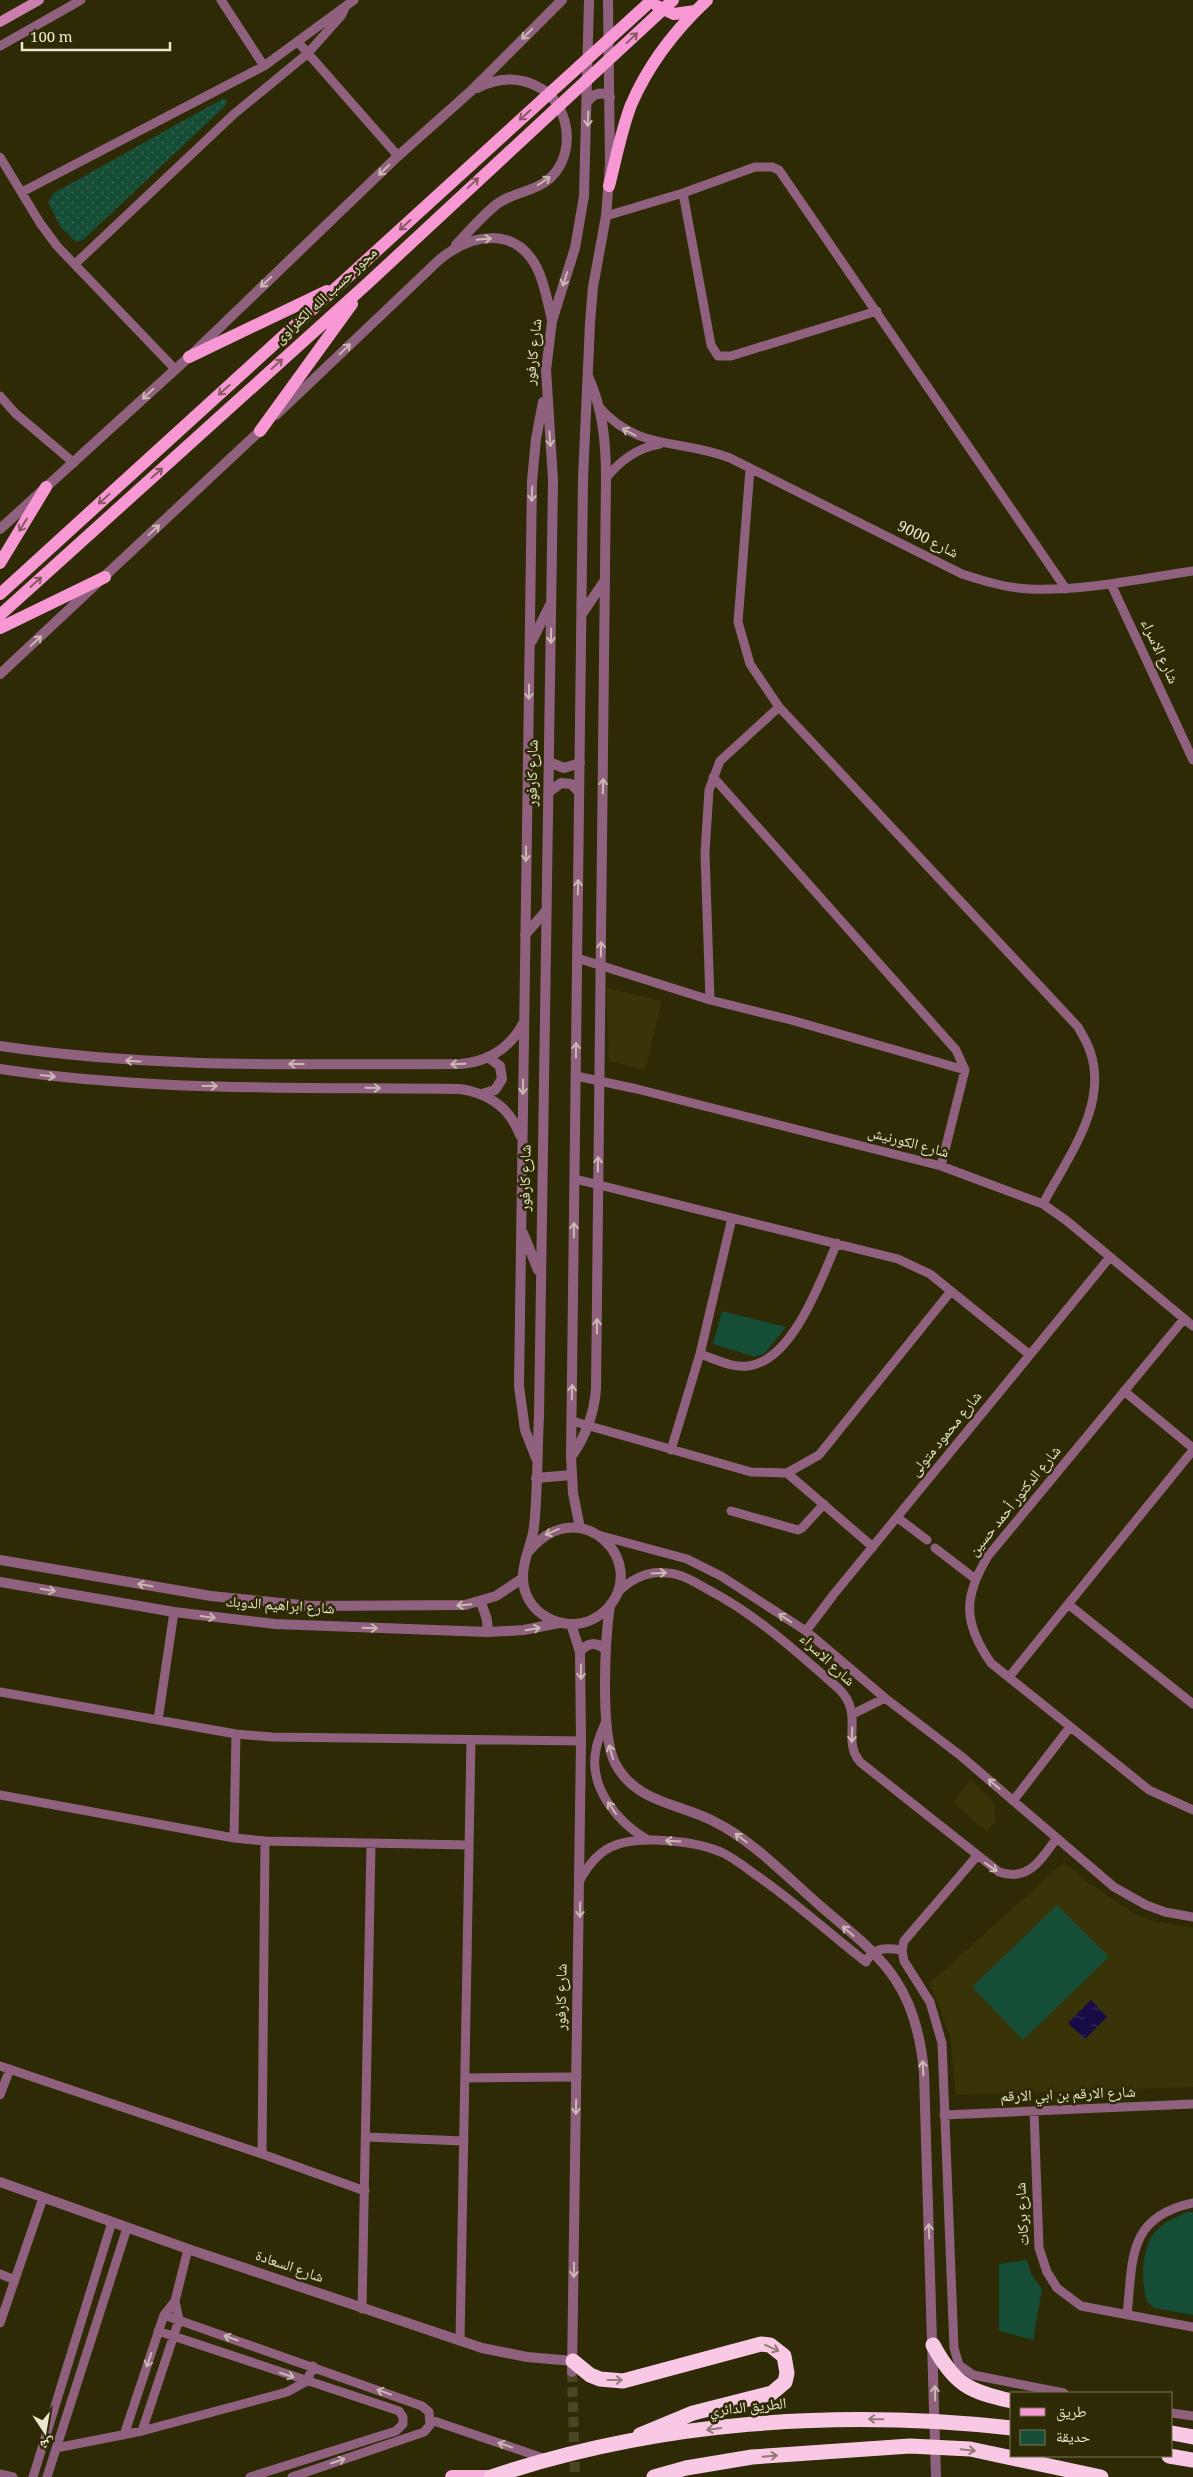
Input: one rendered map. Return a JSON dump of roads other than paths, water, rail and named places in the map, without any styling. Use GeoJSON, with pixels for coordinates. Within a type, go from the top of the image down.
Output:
{"type":"FeatureCollection","features":[{"type":"Feature","properties":{"kind":"highway"},"geometry":{"type":"LineString","coordinates":[[573,2367],[590,2375],[612,2381],[634,2378],[762,2344],[770,2345],[784,2356],[788,2373],[785,2382],[772,2393],[685,2416],[627,2442]]}},
{"type":"Feature","properties":{"kind":"highway"},"geometry":{"type":"LineString","coordinates":[[933,2345],[948,2371],[963,2385],[981,2394],[1010,2401]]}},
{"type":"Feature","properties":{"kind":"highway","name":"الطريق الدائري"},"geometry":{"type":"LineString","coordinates":[[452,2477],[492,2477],[546,2459],[627,2442],[744,2426],[814,2420],[875,2418],[956,2422],[1010,2428]]}},
{"type":"Feature","properties":{"kind":"highway"},"geometry":{"type":"LineString","coordinates":[[1173,2433],[1193,2437]]}},
{"type":"Feature","properties":{"kind":"highway"},"geometry":{"type":"LineString","coordinates":[[654,2477],[686,2468],[752,2457],[910,2446],[970,2449],[1101,2477]]}},
{"type":"Feature","properties":{"kind":"highway"},"geometry":{"type":"LineString","coordinates":[[1173,2457],[1193,2460]]}},
{"type":"Feature","properties":{"kind":"main road"},"geometry":{"type":"LineString","coordinates":[[0,22],[39,0]]}},
{"type":"Feature","properties":{"kind":"main road"},"geometry":{"type":"LineString","coordinates":[[652,0],[664,10],[674,14],[695,12]]}},
{"type":"Feature","properties":{"kind":"main road","name":"محور حسب الله الكفراوى"},"geometry":{"type":"LineString","coordinates":[[0,594],[652,0]]}},
{"type":"Feature","properties":{"kind":"main road","name":"محور حسب الله الكفراوى"},"geometry":{"type":"LineString","coordinates":[[0,615],[368,282],[673,0]]}},
{"type":"Feature","properties":{"kind":"main road"},"geometry":{"type":"LineString","coordinates":[[609,186],[623,131],[636,96],[659,55],[707,0]]}},
{"type":"Feature","properties":{"kind":"main road"},"geometry":{"type":"LineString","coordinates":[[260,431],[368,282]]}},
{"type":"Feature","properties":{"kind":"main road"},"geometry":{"type":"LineString","coordinates":[[188,357],[340,284]]}},
{"type":"Feature","properties":{"kind":"main road"},"geometry":{"type":"LineString","coordinates":[[0,563],[46,487]]}},
{"type":"Feature","properties":{"kind":"main road"},"geometry":{"type":"LineString","coordinates":[[0,628],[104,577]]}},
{"type":"Feature","properties":{"kind":"street"},"geometry":{"type":"LineString","coordinates":[[0,46],[81,0]]}},
{"type":"Feature","properties":{"kind":"street"},"geometry":{"type":"LineString","coordinates":[[221,0],[264,66]]}},
{"type":"Feature","properties":{"kind":"street"},"geometry":{"type":"LineString","coordinates":[[22,192],[264,66],[354,0]]}},
{"type":"Feature","properties":{"kind":"street"},"geometry":{"type":"LineString","coordinates":[[0,529],[188,357],[398,156],[471,91],[562,0]]}},
{"type":"Feature","properties":{"kind":"street","name":"شارع كارفور"},"geometry":{"type":"LineString","coordinates":[[530,1550],[535,1516],[536,1478],[541,1277],[545,912],[549,792],[553,480],[546,394],[546,370],[552,321],[581,222],[586,169],[589,0]]}},
{"type":"Feature","properties":{"kind":"street"},"geometry":{"type":"LineString","coordinates":[[580,1528],[572,1475],[578,791],[587,374],[593,288],[606,216],[609,186],[608,0]]}},
{"type":"Feature","properties":{"kind":"street"},"geometry":{"type":"LineString","coordinates":[[75,264],[234,114],[307,54],[342,16],[345,7]]}},
{"type":"Feature","properties":{"kind":"street"},"geometry":{"type":"LineString","coordinates":[[589,19],[598,24],[608,19]]}},
{"type":"Feature","properties":{"kind":"street"},"geometry":{"type":"LineString","coordinates":[[298,42],[398,156]]}},
{"type":"Feature","properties":{"kind":"street"},"geometry":{"type":"LineString","coordinates":[[0,674],[260,431],[496,205],[508,197],[546,182],[562,162],[566,149],[567,136],[562,111],[545,91],[522,80],[496,80],[471,91]]}},
{"type":"Feature","properties":{"kind":"street"},"geometry":{"type":"LineString","coordinates":[[588,101],[596,94],[603,93],[610,97]]}},
{"type":"Feature","properties":{"kind":"street"},"geometry":{"type":"LineString","coordinates":[[0,157],[40,223],[57,246],[175,369]]}},
{"type":"Feature","properties":{"kind":"street"},"geometry":{"type":"LineString","coordinates":[[606,216],[683,194],[755,167],[772,167],[780,170],[1066,589]]}},
{"type":"Feature","properties":{"kind":"street"},"geometry":{"type":"LineString","coordinates":[[683,194],[711,345],[718,356],[731,356],[877,311]]}},
{"type":"Feature","properties":{"kind":"street"},"geometry":{"type":"LineString","coordinates":[[450,251],[476,239],[491,238],[506,240],[519,247],[530,257],[538,269],[552,321]]}},
{"type":"Feature","properties":{"kind":"street"},"geometry":{"type":"LineString","coordinates":[[572,1457],[589,1426],[595,1403],[596,1388],[606,478],[605,440],[599,408],[587,374]]}},
{"type":"Feature","properties":{"kind":"street"},"geometry":{"type":"LineString","coordinates":[[536,1458],[525,1430],[520,1401],[521,1227],[534,460],[539,418],[546,394]]}},
{"type":"Feature","properties":{"kind":"street"},"geometry":{"type":"LineString","coordinates":[[0,396],[15,413],[74,463]]}},
{"type":"Feature","properties":{"kind":"street","name":"شارع 9000"},"geometry":{"type":"LineString","coordinates":[[599,408],[622,429],[643,438],[709,450],[962,574],[994,584],[1028,589],[1066,589],[1111,584],[1193,570]]}},
{"type":"Feature","properties":{"kind":"street"},"geometry":{"type":"LineString","coordinates":[[606,478],[632,454],[666,443]]}},
{"type":"Feature","properties":{"kind":"street"},"geometry":{"type":"LineString","coordinates":[[750,469],[738,622],[750,664],[779,707],[1078,1027],[1090,1051],[1095,1077],[1093,1104],[1083,1130],[1043,1204]]}},
{"type":"Feature","properties":{"kind":"street"},"geometry":{"type":"LineString","coordinates":[[582,614],[605,580]]}},
{"type":"Feature","properties":{"kind":"street","name":"شارع الاسراء"},"geometry":{"type":"LineString","coordinates":[[1111,584],[1193,760]]}},
{"type":"Feature","properties":{"kind":"street"},"geometry":{"type":"LineString","coordinates":[[530,644],[551,602]]}},
{"type":"Feature","properties":{"kind":"street"},"geometry":{"type":"LineString","coordinates":[[710,1000],[705,853],[707,804],[713,777],[720,761],[779,707]]}},
{"type":"Feature","properties":{"kind":"street"},"geometry":{"type":"LineString","coordinates":[[549,762],[564,768],[580,763]]}},
{"type":"Feature","properties":{"kind":"street"},"geometry":{"type":"LineString","coordinates":[[713,777],[956,1050],[965,1070],[941,1166]]}},
{"type":"Feature","properties":{"kind":"street"},"geometry":{"type":"LineString","coordinates":[[549,792],[561,783],[571,784],[578,791]]}},
{"type":"Feature","properties":{"kind":"street"},"geometry":{"type":"LineString","coordinates":[[525,935],[545,912]]}},
{"type":"Feature","properties":{"kind":"street"},"geometry":{"type":"LineString","coordinates":[[577,958],[600,967],[710,1000],[791,1020],[965,1070]]}},
{"type":"Feature","properties":{"kind":"street"},"geometry":{"type":"LineString","coordinates":[[0,1046],[87,1058],[172,1063],[461,1064],[489,1058],[510,1042],[524,1021]]}},
{"type":"Feature","properties":{"kind":"street"},"geometry":{"type":"LineString","coordinates":[[482,1094],[495,1090],[502,1079],[500,1066],[489,1058]]}},
{"type":"Feature","properties":{"kind":"street"},"geometry":{"type":"LineString","coordinates":[[0,1069],[128,1084],[460,1089],[482,1094],[503,1108],[518,1127],[522,1139]]}},
{"type":"Feature","properties":{"kind":"street","name":"شارع الكورنيش"},"geometry":{"type":"LineString","coordinates":[[576,1076],[941,1166],[1043,1204],[1067,1221],[1193,1326]]}},
{"type":"Feature","properties":{"kind":"street"},"geometry":{"type":"LineString","coordinates":[[575,1178],[898,1259],[930,1274],[1030,1355]]}},
{"type":"Feature","properties":{"kind":"street"},"geometry":{"type":"LineString","coordinates":[[671,1450],[700,1354],[732,1218]]}},
{"type":"Feature","properties":{"kind":"street"},"geometry":{"type":"LineString","coordinates":[[521,1227],[541,1277]]}},
{"type":"Feature","properties":{"kind":"street"},"geometry":{"type":"LineString","coordinates":[[700,1354],[736,1366],[749,1366],[762,1362],[772,1355],[804,1318],[837,1243]]}},
{"type":"Feature","properties":{"kind":"street","name":"شارع محمود متولى"},"geometry":{"type":"LineString","coordinates":[[806,1631],[1110,1257]]}},
{"type":"Feature","properties":{"kind":"street"},"geometry":{"type":"LineString","coordinates":[[572,1421],[751,1472],[787,1473],[819,1455],[951,1291]]}},
{"type":"Feature","properties":{"kind":"street","name":"شارع الدكتور أحمد حسين"},"geometry":{"type":"LineString","coordinates":[[1184,1319],[988,1556],[974,1578],[969,1600],[970,1623],[978,1644],[991,1663],[1149,1790],[1193,1810]]}},
{"type":"Feature","properties":{"kind":"street"},"geometry":{"type":"LineString","coordinates":[[1009,1677],[1193,1449],[1124,1391]]}},
{"type":"Feature","properties":{"kind":"street"},"geometry":{"type":"LineString","coordinates":[[787,1473],[873,1547]]}},
{"type":"Feature","properties":{"kind":"street"},"geometry":{"type":"LineString","coordinates":[[536,1478],[572,1475]]}},
{"type":"Feature","properties":{"kind":"street"},"geometry":{"type":"LineString","coordinates":[[731,1511],[798,1530],[824,1504]]}},
{"type":"Feature","properties":{"kind":"street"},"geometry":{"type":"LineString","coordinates":[[898,1518],[927,1540]]}},
{"type":"Feature","properties":{"kind":"street"},"geometry":{"type":"LineString","coordinates":[[565,1527],[580,1528],[598,1534],[608,1543],[617,1560],[620,1581],[617,1593],[610,1605],[593,1619],[571,1624],[559,1623],[543,1615],[530,1601],[523,1578],[524,1564],[530,1550],[539,1539],[551,1531],[565,1527]]}},
{"type":"Feature","properties":{"kind":"street","name":"شارع الاسراء"},"geometry":{"type":"LineString","coordinates":[[598,1534],[687,1559],[721,1576],[806,1631],[885,1698],[962,1756],[1056,1839],[1114,1886],[1128,1895],[1165,1912],[1193,1917]]}},
{"type":"Feature","properties":{"kind":"street"},"geometry":{"type":"LineString","coordinates":[[935,1548],[974,1578]]}},
{"type":"Feature","properties":{"kind":"street","name":"شارع ابراهيم الدوبك"},"geometry":{"type":"LineString","coordinates":[[0,1560],[210,1596],[277,1604],[449,1606],[481,1602],[496,1596],[523,1578]]}},
{"type":"Feature","properties":{"kind":"street","name":"شارع الاسراء"},"geometry":{"type":"LineString","coordinates":[[617,1593],[637,1578],[653,1573],[677,1574],[700,1584],[743,1609],[779,1636],[844,1694],[853,1714],[852,1747],[860,1762],[998,1872],[1018,1875],[1036,1865],[1056,1839]]}},
{"type":"Feature","properties":{"kind":"street","name":"شارع ابراهيم الدوبك"},"geometry":{"type":"LineString","coordinates":[[0,1582],[174,1612],[275,1624],[488,1632],[524,1630],[559,1623]]}},
{"type":"Feature","properties":{"kind":"street"},"geometry":{"type":"LineString","coordinates":[[481,1602],[486,1614],[488,1632]]}},
{"type":"Feature","properties":{"kind":"street"},"geometry":{"type":"LineString","coordinates":[[1068,1604],[1193,1704]]}},
{"type":"Feature","properties":{"kind":"street"},"geometry":{"type":"LineString","coordinates":[[610,1605],[606,1649],[607,1719],[609,1747],[614,1762],[633,1786],[658,1802],[714,1821],[732,1831],[779,1869],[883,1964],[895,1979],[913,2014],[919,2033],[924,2072],[936,2477]]}},
{"type":"Feature","properties":{"kind":"street"},"geometry":{"type":"LineString","coordinates":[[158,1720],[174,1612]]}},
{"type":"Feature","properties":{"kind":"street","name":"شارع كارفور"},"geometry":{"type":"LineString","coordinates":[[571,1624],[580,1652],[581,1741],[573,2367]]}},
{"type":"Feature","properties":{"kind":"street"},"geometry":{"type":"LineString","coordinates":[[580,1652],[590,1644],[598,1644],[606,1649]]}},
{"type":"Feature","properties":{"kind":"street"},"geometry":{"type":"LineString","coordinates":[[0,1692],[236,1734],[272,1737],[581,1741]]}},
{"type":"Feature","properties":{"kind":"street"},"geometry":{"type":"LineString","coordinates":[[853,1714],[885,1698]]}},
{"type":"Feature","properties":{"kind":"street"},"geometry":{"type":"LineString","coordinates":[[607,1719],[596,1750],[600,1784],[616,1815],[631,1829],[648,1840]]}},
{"type":"Feature","properties":{"kind":"street"},"geometry":{"type":"LineString","coordinates":[[1013,1801],[1070,1727]]}},
{"type":"Feature","properties":{"kind":"street"},"geometry":{"type":"LineString","coordinates":[[234,1838],[236,1734]]}},
{"type":"Feature","properties":{"kind":"street"},"geometry":{"type":"LineString","coordinates":[[460,2341],[471,1740]]}},
{"type":"Feature","properties":{"kind":"street"},"geometry":{"type":"LineString","coordinates":[[0,1795],[265,1842],[469,1845]]}},
{"type":"Feature","properties":{"kind":"street"},"geometry":{"type":"LineString","coordinates":[[580,1880],[588,1865],[600,1853],[614,1844],[631,1840],[648,1840],[694,1844],[730,1856],[768,1883],[864,1960],[876,1950],[886,1948],[902,1950]]}},
{"type":"Feature","properties":{"kind":"street"},"geometry":{"type":"LineString","coordinates":[[262,2154],[265,1842]]}},
{"type":"Feature","properties":{"kind":"street"},"geometry":{"type":"LineString","coordinates":[[362,2309],[371,1844]]}},
{"type":"Feature","properties":{"kind":"street"},"geometry":{"type":"LineString","coordinates":[[976,1856],[904,1941],[902,1950],[904,1961],[930,2002],[940,2029],[943,2057],[956,2358],[965,2372],[973,2375],[1059,2392]]}},
{"type":"Feature","properties":{"kind":"street"},"geometry":{"type":"LineString","coordinates":[[0,2066],[262,2154],[365,2192]]}},
{"type":"Feature","properties":{"kind":"street"},"geometry":{"type":"LineString","coordinates":[[0,2095],[10,2069]]}},
{"type":"Feature","properties":{"kind":"street"},"geometry":{"type":"LineString","coordinates":[[465,2078],[577,2077]]}},
{"type":"Feature","properties":{"kind":"street","name":"شارع الارقم بن ابي الارقم"},"geometry":{"type":"LineString","coordinates":[[944,2114],[1193,2104]]}},
{"type":"Feature","properties":{"kind":"street","name":"شارع بركات"},"geometry":{"type":"LineString","coordinates":[[1034,2111],[1040,2253],[1046,2272],[1057,2288],[1081,2306],[1193,2327]]}},
{"type":"Feature","properties":{"kind":"street"},"geometry":{"type":"LineString","coordinates":[[366,2137],[464,2141]]}},
{"type":"Feature","properties":{"kind":"street","name":"شارع السعادة"},"geometry":{"type":"LineString","coordinates":[[0,2182],[127,2228],[460,2341],[504,2353],[573,2367]]}},
{"type":"Feature","properties":{"kind":"street"},"geometry":{"type":"LineString","coordinates":[[0,2324],[43,2198]]}},
{"type":"Feature","properties":{"kind":"street"},"geometry":{"type":"LineString","coordinates":[[1127,2315],[1134,2252],[1140,2237],[1160,2213],[1193,2203]]}},
{"type":"Feature","properties":{"kind":"street"},"geometry":{"type":"LineString","coordinates":[[33,2477],[112,2222]]}},
{"type":"Feature","properties":{"kind":"street"},"geometry":{"type":"LineString","coordinates":[[47,2477],[127,2228]]}},
{"type":"Feature","properties":{"kind":"street"},"geometry":{"type":"LineString","coordinates":[[142,2431],[179,2320],[175,2301],[188,2249]]}},
{"type":"Feature","properties":{"kind":"street"},"geometry":{"type":"LineString","coordinates":[[0,2274],[15,2280]]}},
{"type":"Feature","properties":{"kind":"street"},"geometry":{"type":"LineString","coordinates":[[124,2435],[164,2314],[175,2301]]}},
{"type":"Feature","properties":{"kind":"street"},"geometry":{"type":"LineString","coordinates":[[164,2314],[422,2406],[429,2412],[431,2420],[428,2429],[420,2433],[292,2477]]}},
{"type":"Feature","properties":{"kind":"street"},"geometry":{"type":"LineString","coordinates":[[158,2331],[399,2412],[403,2417],[403,2424],[396,2431],[250,2477]]}},
{"type":"Feature","properties":{"kind":"street"},"geometry":{"type":"LineString","coordinates":[[56,2448],[142,2431],[287,2392],[307,2381],[313,2366]]}},
{"type":"Feature","properties":{"kind":"street"},"geometry":{"type":"LineString","coordinates":[[1173,2412],[1193,2416]]}},
{"type":"Feature","properties":{"kind":"street"},"geometry":{"type":"LineString","coordinates":[[431,2420],[546,2459]]}},
{"type":"Feature","properties":{"kind":"street"},"geometry":{"type":"LineString","coordinates":[[282,2468],[285,2477]]}},
{"type":"Feature","properties":{"kind":"street"},"geometry":{"type":"LineString","coordinates":[[0,2474],[12,2477]]}},
{"type":"Feature","properties":{"kind":"water"},"geometry":{"type":"Polygon","coordinates":[[[1091,2000],[1107,2017],[1085,2039],[1068,2023],[1091,2000]]]}},
{"type":"Feature","properties":{"kind":"tunnel"},"geometry":{"type":"LineString","coordinates":[[572,2372],[575,2477]]}}]}
